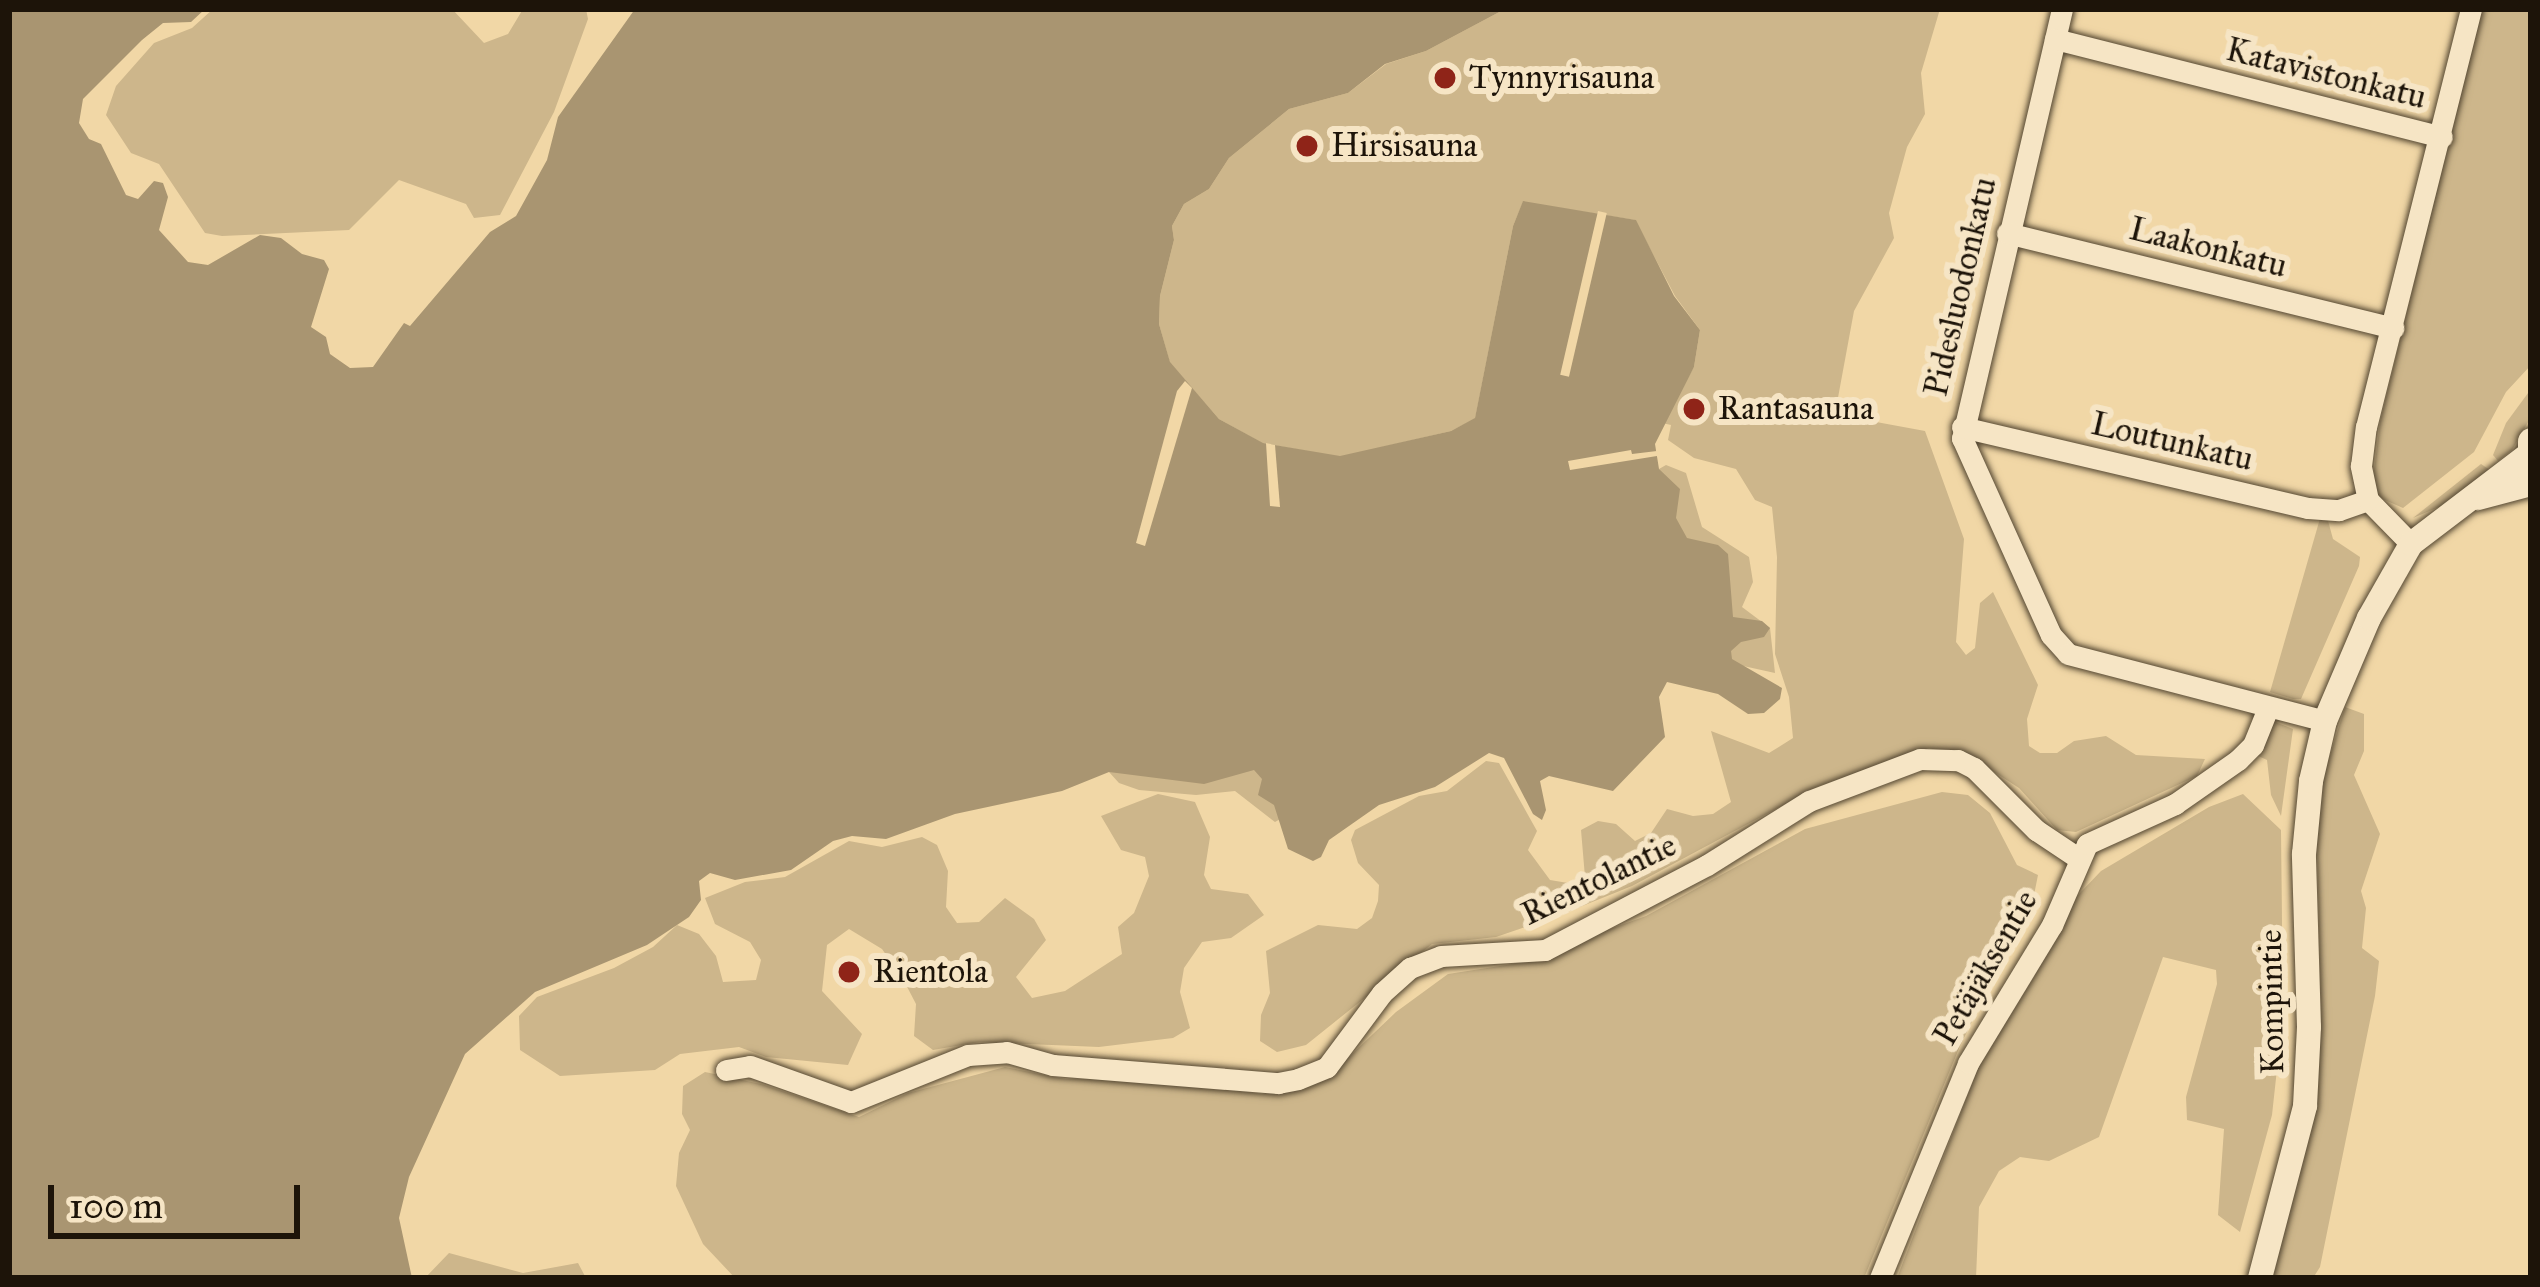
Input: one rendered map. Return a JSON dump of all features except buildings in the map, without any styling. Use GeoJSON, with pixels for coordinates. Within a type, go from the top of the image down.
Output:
{"type":"FeatureCollection","features":[{"type":"Feature","properties":{"kind":"street","name":"Pidesluodonkatu"},"geometry":{"type":"LineString","coordinates":[[2062,9],[1962,438],[2058,645],[2079,660],[2325,721]]}},
{"type":"Feature","properties":{"kind":"street"},"geometry":{"type":"LineString","coordinates":[[2411,544],[2368,500],[2361,466],[2366,428],[2471,9]]}},
{"type":"Feature","properties":{"kind":"street","name":"Katavistonkatu"},"geometry":{"type":"LineString","coordinates":[[2055,39],[2441,137]]}},
{"type":"Feature","properties":{"kind":"street","name":"Laakonkatu"},"geometry":{"type":"LineString","coordinates":[[2007,233],[2393,328]]}},
{"type":"Feature","properties":{"kind":"street","name":"Loutunkatu"},"geometry":{"type":"LineString","coordinates":[[1962,427],[2308,508],[2339,510],[2368,500]]}},
{"type":"Feature","properties":{"kind":"street"},"geometry":{"type":"LineString","coordinates":[[2325,721],[2369,618],[2411,544],[2530,456]]}},
{"type":"Feature","properties":{"kind":"street"},"geometry":{"type":"LineString","coordinates":[[2476,499],[2531,484]]}},
{"type":"Feature","properties":{"kind":"street"},"geometry":{"type":"LineString","coordinates":[[2078,858],[2105,831],[2175,804],[2238,760],[2253,746],[2268,708]]}},
{"type":"Feature","properties":{"kind":"street","name":"Kompintie"},"geometry":{"type":"LineString","coordinates":[[2260,1278],[2305,1106],[2309,1027],[2304,854],[2311,781],[2325,721]]}},
{"type":"Feature","properties":{"kind":"street","name":"Rientolantie"},"geometry":{"type":"LineString","coordinates":[[726,1070],[750,1066],[851,1102],[968,1054],[1007,1052],[1053,1064],[1278,1083],[1298,1079],[1328,1067],[1382,993],[1410,968],[1441,956],[1545,950],[1707,865],[1809,801],[1920,759],[1958,760],[1974,768],[2036,830],[2078,858]]}},
{"type":"Feature","properties":{"kind":"street","name":"Petäjäksentie"},"geometry":{"type":"LineString","coordinates":[[1880,1278],[1968,1063],[2052,925],[2073,882],[2078,858]]}},
{"type":"Feature","properties":{"kind":"shaded area"},"geometry":{"type":"Polygon","coordinates":[[[9,9],[205,9],[191,22],[163,23],[142,40],[83,99],[79,123],[89,139],[101,144],[126,195],[138,199],[154,181],[163,183],[168,197],[159,230],[188,262],[208,265],[260,235],[281,238],[302,254],[324,260],[329,269],[311,327],[326,337],[330,354],[350,368],[373,367],[404,323],[410,326],[490,232],[516,216],[547,160],[558,117],[635,9],[1505,9],[1426,51],[1385,64],[1348,93],[1289,109],[1229,158],[1209,189],[1184,204],[1172,226],[1174,240],[1160,296],[1159,324],[1170,362],[1219,419],[1263,443],[1340,456],[1451,431],[1475,418],[1513,226],[1523,201],[1636,220],[1674,296],[1700,330],[1694,367],[1655,444],[1659,469],[1680,489],[1676,518],[1687,538],[1718,545],[1728,554],[1733,617],[1762,621],[1770,628],[1764,637],[1741,642],[1731,651],[1732,659],[1782,688],[1780,699],[1764,713],[1748,714],[1718,694],[1667,682],[1659,697],[1665,737],[1613,791],[1549,776],[1540,781],[1546,810],[1542,820],[1533,814],[1504,758],[1489,753],[1435,787],[1379,805],[1329,840],[1321,857],[1313,861],[1288,849],[1274,805],[1258,795],[1262,779],[1254,770],[1204,784],[1109,772],[1062,791],[955,814],[886,839],[852,836],[833,841],[791,870],[735,880],[710,873],[699,881],[701,900],[689,917],[647,945],[535,992],[465,1054],[409,1177],[399,1218],[412,1278],[9,1278],[9,9]]]}},
{"type":"Feature","properties":{"kind":"shaded area"},"geometry":{"type":"Polygon","coordinates":[[[213,9],[452,9],[484,43],[508,34],[523,9],[586,9],[588,19],[554,112],[500,215],[474,218],[466,204],[399,180],[349,230],[222,236],[205,233],[159,164],[131,153],[106,115],[116,86],[154,43],[192,28],[213,9]]]}},
{"type":"Feature","properties":{"kind":"shaded area"},"geometry":{"type":"Polygon","coordinates":[[[1505,9],[1940,9],[1921,73],[1925,114],[1907,147],[1889,213],[1894,238],[1854,311],[1837,403],[1860,419],[1925,431],[1964,539],[1956,642],[1966,655],[1975,648],[1980,603],[1993,592],[2038,685],[2027,719],[2029,746],[2040,753],[2057,753],[2074,741],[2106,736],[2136,755],[2205,759],[2197,776],[2076,832],[2057,830],[2019,788],[1976,760],[1929,748],[1819,786],[1632,886],[1555,917],[1496,937],[1432,944],[1306,1045],[1277,1052],[1260,1041],[1261,1015],[1270,993],[1266,951],[1318,925],[1357,929],[1372,918],[1378,901],[1379,885],[1358,863],[1351,840],[1355,830],[1419,796],[1447,791],[1486,761],[1499,763],[1537,831],[1528,850],[1550,880],[1568,883],[1585,877],[1581,830],[1598,821],[1616,824],[1635,841],[1651,833],[1667,809],[1693,816],[1713,814],[1731,802],[1711,731],[1769,753],[1793,738],[1789,697],[1775,654],[1777,557],[1772,507],[1755,500],[1736,469],[1694,458],[1668,440],[1671,425],[1662,423],[1694,367],[1700,330],[1675,296],[1635,220],[1523,202],[1513,226],[1475,419],[1451,431],[1340,457],[1262,443],[1219,419],[1170,363],[1159,324],[1160,296],[1174,240],[1172,226],[1184,204],[1209,189],[1229,158],[1289,109],[1348,93],[1386,64],[1426,51],[1505,9]]]}},
{"type":"Feature","properties":{"kind":"shaded area"},"geometry":{"type":"Polygon","coordinates":[[[2481,9],[2531,9],[2531,365],[2506,392],[2474,452],[2403,508],[2378,497],[2373,479],[2380,422],[2481,9]]]}},
{"type":"Feature","properties":{"kind":"shaded area"},"geometry":{"type":"Polygon","coordinates":[[[2531,389],[2531,417],[2512,450],[2498,461],[2493,455],[2506,423],[2531,389]]]}},
{"type":"Feature","properties":{"kind":"shaded area"},"geometry":{"type":"Polygon","coordinates":[[[2481,464],[2490,470],[2441,506],[2413,518],[2481,464]]]}},
{"type":"Feature","properties":{"kind":"shaded area"},"geometry":{"type":"Polygon","coordinates":[[[1666,465],[1686,473],[1702,527],[1749,557],[1753,582],[1742,607],[1770,628],[1775,673],[1707,658],[1659,469],[1666,465]]]}},
{"type":"Feature","properties":{"kind":"shaded area"},"geometry":{"type":"Polygon","coordinates":[[[2321,515],[2327,517],[2333,539],[2360,557],[2359,566],[2301,699],[2293,699],[2270,692],[2321,515]]]}},
{"type":"Feature","properties":{"kind":"shaded area"},"geometry":{"type":"Polygon","coordinates":[[[2345,707],[2364,714],[2364,751],[2354,775],[2380,834],[2361,891],[2366,908],[2362,948],[2379,961],[2375,996],[2320,1267],[2313,1278],[2273,1278],[2315,1105],[2321,1014],[2317,840],[2322,781],[2345,707]]]}},
{"type":"Feature","properties":{"kind":"shaded area"},"geometry":{"type":"Polygon","coordinates":[[[2275,722],[2293,729],[2281,816],[2271,795],[2267,760],[2254,754],[2275,722]]]}},
{"type":"Feature","properties":{"kind":"shaded area"},"geometry":{"type":"Polygon","coordinates":[[[1236,753],[1266,775],[1282,818],[1275,822],[1235,791],[1196,795],[1139,790],[1119,783],[1109,772],[1130,759],[1236,753]]]}},
{"type":"Feature","properties":{"kind":"shaded area"},"geometry":{"type":"Polygon","coordinates":[[[1942,792],[1968,795],[1990,813],[2017,865],[2038,875],[2034,895],[1960,1046],[1864,1278],[735,1278],[703,1244],[676,1186],[679,1153],[690,1130],[682,1114],[683,1086],[705,1072],[761,1084],[859,1117],[908,1093],[1005,1067],[1065,1079],[1144,1077],[1262,1094],[1329,1076],[1396,1012],[1448,974],[1513,964],[1646,916],[1805,829],[1942,792]]]}},
{"type":"Feature","properties":{"kind":"shaded area"},"geometry":{"type":"Polygon","coordinates":[[[1158,794],[1195,802],[1210,837],[1204,875],[1211,889],[1248,894],[1264,915],[1231,938],[1202,942],[1184,968],[1180,992],[1190,1028],[1173,1038],[1099,1047],[979,1042],[933,1050],[914,1036],[916,1004],[903,979],[882,949],[849,929],[827,945],[822,991],[862,1034],[848,1065],[766,1057],[739,1047],[680,1054],[655,1070],[560,1076],[520,1050],[519,1016],[537,997],[614,968],[653,947],[677,925],[699,934],[716,956],[723,982],[756,980],[761,960],[750,942],[715,924],[705,898],[745,882],[785,877],[849,841],[882,847],[922,837],[937,845],[948,871],[946,907],[957,923],[979,922],[1005,898],[1034,919],[1046,940],[1016,977],[1032,998],[1065,991],[1122,954],[1118,927],[1134,913],[1149,876],[1145,857],[1121,850],[1101,816],[1158,794]]]}},
{"type":"Feature","properties":{"kind":"shaded area"},"geometry":{"type":"Polygon","coordinates":[[[2243,794],[2281,830],[2283,1014],[2272,1115],[2240,1232],[2218,1215],[2224,1129],[2187,1120],[2186,1097],[2217,984],[2216,970],[2163,957],[2099,1137],[2049,1161],[2020,1157],[1999,1171],[1979,1207],[1976,1278],[1897,1278],[1980,1063],[2034,977],[2060,914],[2101,871],[2209,807],[2243,794]]]}},
{"type":"Feature","properties":{"kind":"shaded area"},"geometry":{"type":"Polygon","coordinates":[[[449,1253],[523,1273],[578,1263],[586,1278],[425,1278],[449,1253]]]}},
{"type":"Feature","properties":{"kind":"pier"},"geometry":{"type":"Polygon","coordinates":[[[1598,211],[1607,213],[1569,377],[1560,375],[1598,211]]]}},
{"type":"Feature","properties":{"kind":"pier"},"geometry":{"type":"Polygon","coordinates":[[[1185,381],[1192,388],[1145,546],[1136,543],[1177,391],[1185,381]]]}},
{"type":"Feature","properties":{"kind":"pier"},"geometry":{"type":"Polygon","coordinates":[[[1266,443],[1275,445],[1280,507],[1270,506],[1266,443]]]}},
{"type":"Feature","properties":{"kind":"pier"},"geometry":{"type":"Polygon","coordinates":[[[1631,450],[1632,454],[1657,451],[1657,456],[1570,470],[1568,461],[1631,450]]]}},
{"type":"Feature","properties":{"kind":"place","name":"Tynnyrisauna"},"geometry":{"type":"Point","coordinates":[1445,78]}},
{"type":"Feature","properties":{"kind":"place","name":"Hirsisauna"},"geometry":{"type":"Point","coordinates":[1307,146]}},
{"type":"Feature","properties":{"kind":"place","name":"Rantasauna"},"geometry":{"type":"Point","coordinates":[1694,409]}},
{"type":"Feature","properties":{"kind":"place","name":"Rientola"},"geometry":{"type":"Point","coordinates":[849,972]}}]}
